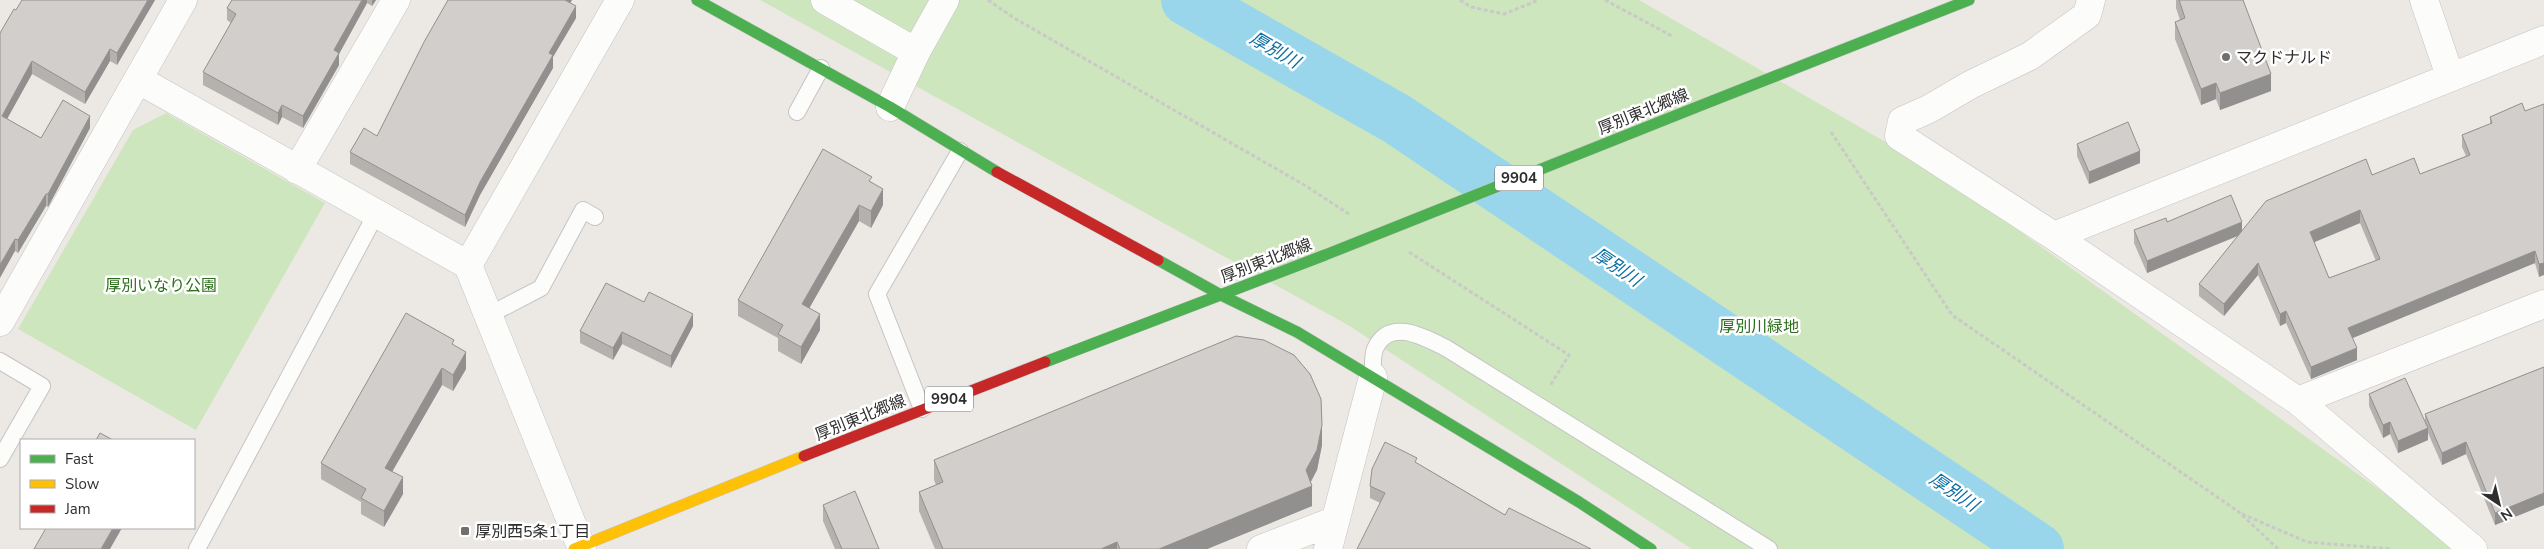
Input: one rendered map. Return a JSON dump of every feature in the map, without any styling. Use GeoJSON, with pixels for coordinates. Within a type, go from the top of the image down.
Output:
{"type":"FeatureCollection","features":[{"type":"Feature","properties":{"kind":"main road"},"geometry":{"type":"LineString","coordinates":[[697,0],[821,68],[960,152],[1221,295],[1297,332],[1651,549]]}},
{"type":"Feature","properties":{"kind":"main road","name":"厚別東北郷線"},"geometry":{"type":"LineString","coordinates":[[579,548],[922,409],[1325,255],[1969,0]]}},
{"type":"Feature","properties":{"kind":"street"},"geometry":{"type":"LineString","coordinates":[[0,322],[183,0]]}},
{"type":"Feature","properties":{"kind":"street"},"geometry":{"type":"LineString","coordinates":[[298,170],[396,0]]}},
{"type":"Feature","properties":{"kind":"street"},"geometry":{"type":"LineString","coordinates":[[468,265],[620,0]]}},
{"type":"Feature","properties":{"kind":"street"},"geometry":{"type":"LineString","coordinates":[[825,0],[916,52]]}},
{"type":"Feature","properties":{"kind":"street"},"geometry":{"type":"LineString","coordinates":[[890,108],[916,52],[945,0]]}},
{"type":"Feature","properties":{"kind":"street"},"geometry":{"type":"LineString","coordinates":[[2091,0],[2087,15],[2030,56],[1970,85],[1929,109],[1902,121],[1899,136],[2054,236],[2298,401],[2473,549]]}},
{"type":"Feature","properties":{"kind":"street"},"geometry":{"type":"LineString","coordinates":[[2424,0],[2450,76]]}},
{"type":"Feature","properties":{"kind":"street"},"geometry":{"type":"LineString","coordinates":[[2054,236],[2544,40]]}},
{"type":"Feature","properties":{"kind":"street"},"geometry":{"type":"LineString","coordinates":[[139,80],[468,265],[579,548]]}},
{"type":"Feature","properties":{"kind":"street"},"geometry":{"type":"LineString","coordinates":[[2298,401],[2544,304]]}},
{"type":"Feature","properties":{"kind":"street"},"geometry":{"type":"LineString","coordinates":[[1328,549],[1373,377]]}},
{"type":"Feature","properties":{"kind":"street"},"geometry":{"type":"LineString","coordinates":[[1260,549],[1334,521]]}},
{"type":"Feature","properties":{"kind":"lane"},"geometry":{"type":"LineString","coordinates":[[797,112],[821,68]]}},
{"type":"Feature","properties":{"kind":"lane"},"geometry":{"type":"LineString","coordinates":[[922,409],[877,294],[960,152]]}},
{"type":"Feature","properties":{"kind":"lane"},"geometry":{"type":"LineString","coordinates":[[488,314],[540,288],[583,210],[595,217]]}},
{"type":"Feature","properties":{"kind":"lane"},"geometry":{"type":"LineString","coordinates":[[197,549],[376,214]]}},
{"type":"Feature","properties":{"kind":"lane"},"geometry":{"type":"LineString","coordinates":[[1373,377],[1374,350],[1386,335],[1396,331],[1421,335],[1446,348],[1539,405],[1769,549]]}},
{"type":"Feature","properties":{"kind":"lane"},"geometry":{"type":"LineString","coordinates":[[0,361],[42,386],[0,459]]}},
{"type":"Feature","properties":{"kind":"path"},"geometry":{"type":"LineString","coordinates":[[988,0],[1014,18],[1306,186],[1356,218]]}},
{"type":"Feature","properties":{"kind":"path"},"geometry":{"type":"LineString","coordinates":[[1460,0],[1471,7],[1504,14],[1539,0]]}},
{"type":"Feature","properties":{"kind":"path"},"geometry":{"type":"LineString","coordinates":[[1605,0],[1672,36]]}},
{"type":"Feature","properties":{"kind":"path"},"geometry":{"type":"LineString","coordinates":[[1831,132],[1952,315],[2239,512],[2278,549]]}},
{"type":"Feature","properties":{"kind":"path"},"geometry":{"type":"LineString","coordinates":[[1405,249],[1569,355],[1539,405]]}},
{"type":"Feature","properties":{"kind":"path"},"geometry":{"type":"LineString","coordinates":[[2239,512],[2307,542],[2392,549]]}},
{"type":"Feature","properties":{"kind":"green space","name":"厚別川緑地"},"geometry":{"type":"Polygon","coordinates":[[[760,0],[1639,0],[1936,171],[2462,549],[1692,549],[1348,325],[760,0]]]}},
{"type":"Feature","properties":{"kind":"green space","name":"厚別いなり公園"},"geometry":{"type":"Polygon","coordinates":[[[166,113],[325,203],[196,430],[18,329],[133,130],[166,113]]]}},
{"type":"Feature","properties":{"kind":"building"},"geometry":{"type":"Polygon","coordinates":[[[22,0],[148,0],[117,53],[110,49],[85,92],[32,61],[2,116],[41,138],[63,100],[90,116],[48,194],[46,194],[18,240],[15,239],[0,265],[0,33],[14,9],[16,10],[22,0]]]}},
{"type":"Feature","properties":{"kind":"building"},"geometry":{"type":"Polygon","coordinates":[[[232,0],[362,0],[334,50],[339,53],[303,116],[282,105],[278,113],[203,72],[236,14],[227,8],[232,0]]]}},
{"type":"Feature","properties":{"kind":"building"},"geometry":{"type":"Polygon","coordinates":[[[448,0],[565,0],[576,6],[549,53],[553,55],[480,182],[465,215],[350,152],[364,128],[377,136],[424,42],[448,0]]]}},
{"type":"Feature","properties":{"kind":"building","name":"マクドナルド"},"geometry":{"type":"Polygon","coordinates":[[[2179,0],[2243,0],[2271,74],[2220,93],[2216,83],[2201,89],[2175,22],[2185,18],[2179,0]]]}},
{"type":"Feature","properties":{"kind":"building"},"geometry":{"type":"Polygon","coordinates":[[[2522,103],[2525,111],[2544,104],[2544,263],[2539,264],[2535,251],[2348,328],[2357,348],[2311,367],[2286,311],[2280,314],[2258,263],[2224,304],[2199,284],[2266,201],[2366,159],[2372,175],[2414,158],[2420,174],[2470,155],[2462,135],[2492,123],[2490,117],[2522,103]],[[2360,210],[2310,232],[2329,278],[2380,259],[2360,210]]]}},
{"type":"Feature","properties":{"kind":"building"},"geometry":{"type":"Polygon","coordinates":[[[2128,122],[2140,151],[2089,172],[2077,144],[2128,122]]]}},
{"type":"Feature","properties":{"kind":"building"},"geometry":{"type":"Polygon","coordinates":[[[823,149],[872,177],[869,181],[883,189],[871,211],[859,205],[802,304],[820,314],[801,347],[778,334],[783,325],[738,300],[823,149]]]}},
{"type":"Feature","properties":{"kind":"building"},"geometry":{"type":"Polygon","coordinates":[[[2231,195],[2242,222],[2147,261],[2134,230],[2166,218],[2167,222],[2231,195]]]}},
{"type":"Feature","properties":{"kind":"building"},"geometry":{"type":"Polygon","coordinates":[[[606,283],[644,302],[649,292],[693,314],[671,356],[622,332],[613,348],[580,331],[606,283]]]}},
{"type":"Feature","properties":{"kind":"building"},"geometry":{"type":"Polygon","coordinates":[[[406,313],[454,340],[452,344],[466,352],[453,375],[442,368],[385,468],[403,477],[384,511],[361,498],[366,489],[321,463],[406,313]]]}},
{"type":"Feature","properties":{"kind":"building"},"geometry":{"type":"Polygon","coordinates":[[[1236,336],[1264,340],[1294,355],[1310,374],[1321,399],[1322,425],[1317,450],[1306,470],[1312,486],[1159,549],[1120,549],[1117,542],[1101,549],[943,549],[919,492],[943,482],[934,460],[1236,336]]]}},
{"type":"Feature","properties":{"kind":"building"},"geometry":{"type":"Polygon","coordinates":[[[2544,367],[2544,493],[2495,513],[2466,442],[2442,453],[2425,414],[2544,367]]]}},
{"type":"Feature","properties":{"kind":"building"},"geometry":{"type":"Polygon","coordinates":[[[2405,378],[2428,428],[2398,441],[2390,422],[2383,425],[2369,394],[2405,378]]]}},
{"type":"Feature","properties":{"kind":"building"},"geometry":{"type":"Polygon","coordinates":[[[100,433],[111,439],[97,439],[100,433]]]}},
{"type":"Feature","properties":{"kind":"building"},"geometry":{"type":"Polygon","coordinates":[[[1385,442],[1417,458],[1415,462],[1505,515],[1509,508],[1591,549],[1357,549],[1385,493],[1370,486],[1372,469],[1385,442]]]}},
{"type":"Feature","properties":{"kind":"building"},"geometry":{"type":"Polygon","coordinates":[[[855,491],[879,549],[842,549],[823,505],[855,491]]]}},
{"type":"Feature","properties":{"kind":"building"},"geometry":{"type":"Polygon","coordinates":[[[45,529],[112,529],[101,549],[34,549],[45,529]]]}},
{"type":"Feature","properties":{"kind":"waterway","name":"厚別川"},"geometry":{"type":"LineString","coordinates":[[1187,0],[1397,119],[2038,549]]}},
{"type":"Feature","properties":{"kind":"traffic: fast"},"geometry":{"type":"LineString","coordinates":[[697,0],[890,107],[997,172]]}},
{"type":"Feature","properties":{"kind":"traffic: fast"},"geometry":{"type":"LineString","coordinates":[[1712,101],[1969,0]]}},
{"type":"Feature","properties":{"kind":"traffic: fast"},"geometry":{"type":"LineString","coordinates":[[1325,255],[1712,101]]}},
{"type":"Feature","properties":{"kind":"traffic: fast"},"geometry":{"type":"LineString","coordinates":[[1045,362],[1325,255]]}},
{"type":"Feature","properties":{"kind":"traffic: fast"},"geometry":{"type":"LineString","coordinates":[[1158,260],[1221,295],[1297,332],[1579,502],[1651,549]]}},
{"type":"Feature","properties":{"kind":"traffic: slow"},"geometry":{"type":"LineString","coordinates":[[574,549],[804,456]]}},
{"type":"Feature","properties":{"kind":"traffic: jam"},"geometry":{"type":"LineString","coordinates":[[997,172],[1158,260]]}},
{"type":"Feature","properties":{"kind":"traffic: jam"},"geometry":{"type":"LineString","coordinates":[[804,456],[1045,362]]}},
{"type":"Feature","properties":{"kind":"place","name":"マクドナルド"},"geometry":{"type":"Point","coordinates":[2226,57]}},
{"type":"Feature","properties":{"kind":"place","name":"厚別西5条1丁目"},"geometry":{"type":"Point","coordinates":[465,531]}}]}
